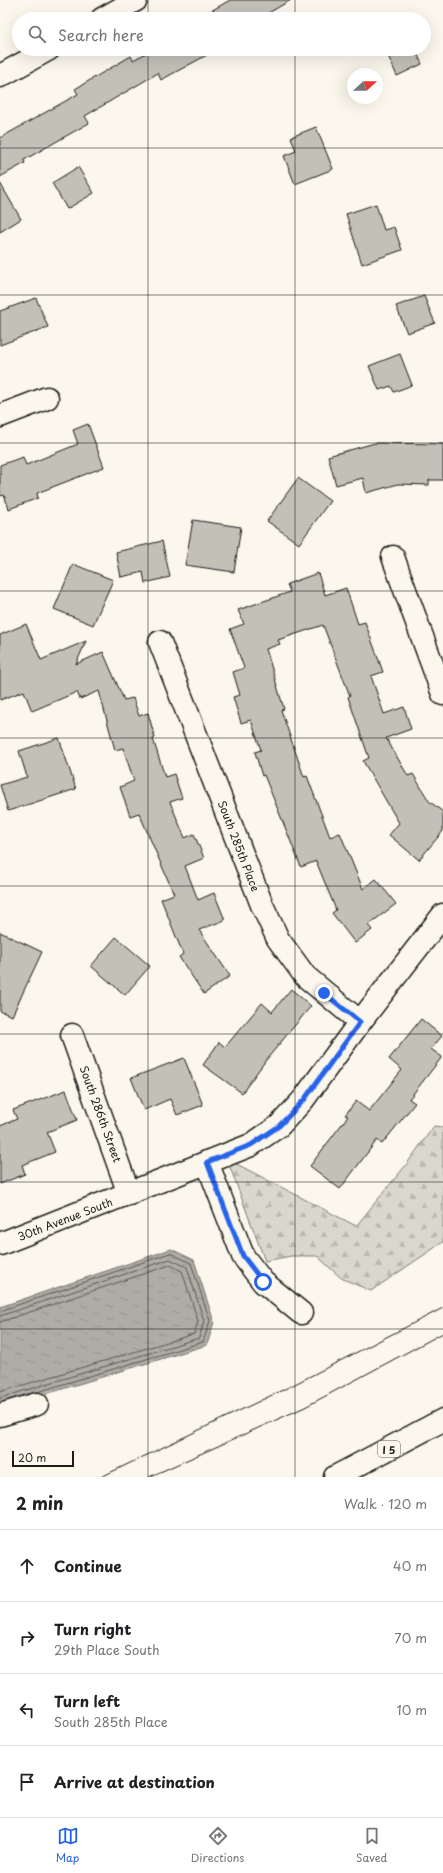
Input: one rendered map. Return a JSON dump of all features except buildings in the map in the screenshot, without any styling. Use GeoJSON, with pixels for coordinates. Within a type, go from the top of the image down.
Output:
{"type":"FeatureCollection","features":[{"type":"Feature","properties":{"kind":"main road"},"geometry":{"type":"LineString","coordinates":[[115,12],[136,0]]}},
{"type":"Feature","properties":{"kind":"main road"},"geometry":{"type":"LineString","coordinates":[[0,76],[36,56]]}},
{"type":"Feature","properties":{"kind":"main road"},"geometry":{"type":"LineString","coordinates":[[0,416],[47,398]]}},
{"type":"Feature","properties":{"kind":"main road"},"geometry":{"type":"LineString","coordinates":[[393,557],[443,694]]}},
{"type":"Feature","properties":{"kind":"main road","name":"South 285th Place"},"geometry":{"type":"LineString","coordinates":[[160,642],[262,904],[278,939],[305,976],[360,1022]]}},
{"type":"Feature","properties":{"kind":"main road","name":"30th Avenue South"},"geometry":{"type":"LineString","coordinates":[[0,1244],[251,1145],[279,1126],[304,1100],[360,1022],[443,915]]}},
{"type":"Feature","properties":{"kind":"main road","name":"South 286th Street"},"geometry":{"type":"LineString","coordinates":[[72,1035],[129,1194]]}},
{"type":"Feature","properties":{"kind":"main road"},"geometry":{"type":"LineString","coordinates":[[207,1162],[243,1256],[263,1282],[301,1313]]}},
{"type":"Feature","properties":{"kind":"main road"},"geometry":{"type":"LineString","coordinates":[[0,1415],[37,1404]]}},
{"type":"Feature","properties":{"kind":"main road","name":"I 5"},"geometry":{"type":"LineString","coordinates":[[335,1477],[443,1420]]}},
{"type":"Feature","properties":{"kind":"green space"},"geometry":{"type":"Polygon","coordinates":[[[434,1126],[443,1127],[443,1242],[371,1291],[341,1278],[317,1256],[291,1256],[265,1261],[227,1159],[356,1226],[406,1165],[434,1126]]]}},
{"type":"Feature","properties":{"kind":"water"},"geometry":{"type":"Polygon","coordinates":[[[171,1249],[194,1260],[214,1322],[207,1345],[0,1408],[0,1307],[171,1249]]]}},
{"type":"Feature","properties":{"kind":"tram line"},"geometry":{"type":"LineString","coordinates":[[101,1477],[293,1385],[443,1308]]}},
{"type":"Feature","properties":{"kind":"tram line"},"geometry":{"type":"LineString","coordinates":[[149,1477],[305,1407],[443,1333]]}},
{"type":"Feature","properties":{"kind":"route"},"geometry":{"type":"LineString","coordinates":[[263,1282],[243,1256],[207,1162],[251,1145],[279,1126],[304,1100],[360,1022],[324,993]]}}]}
